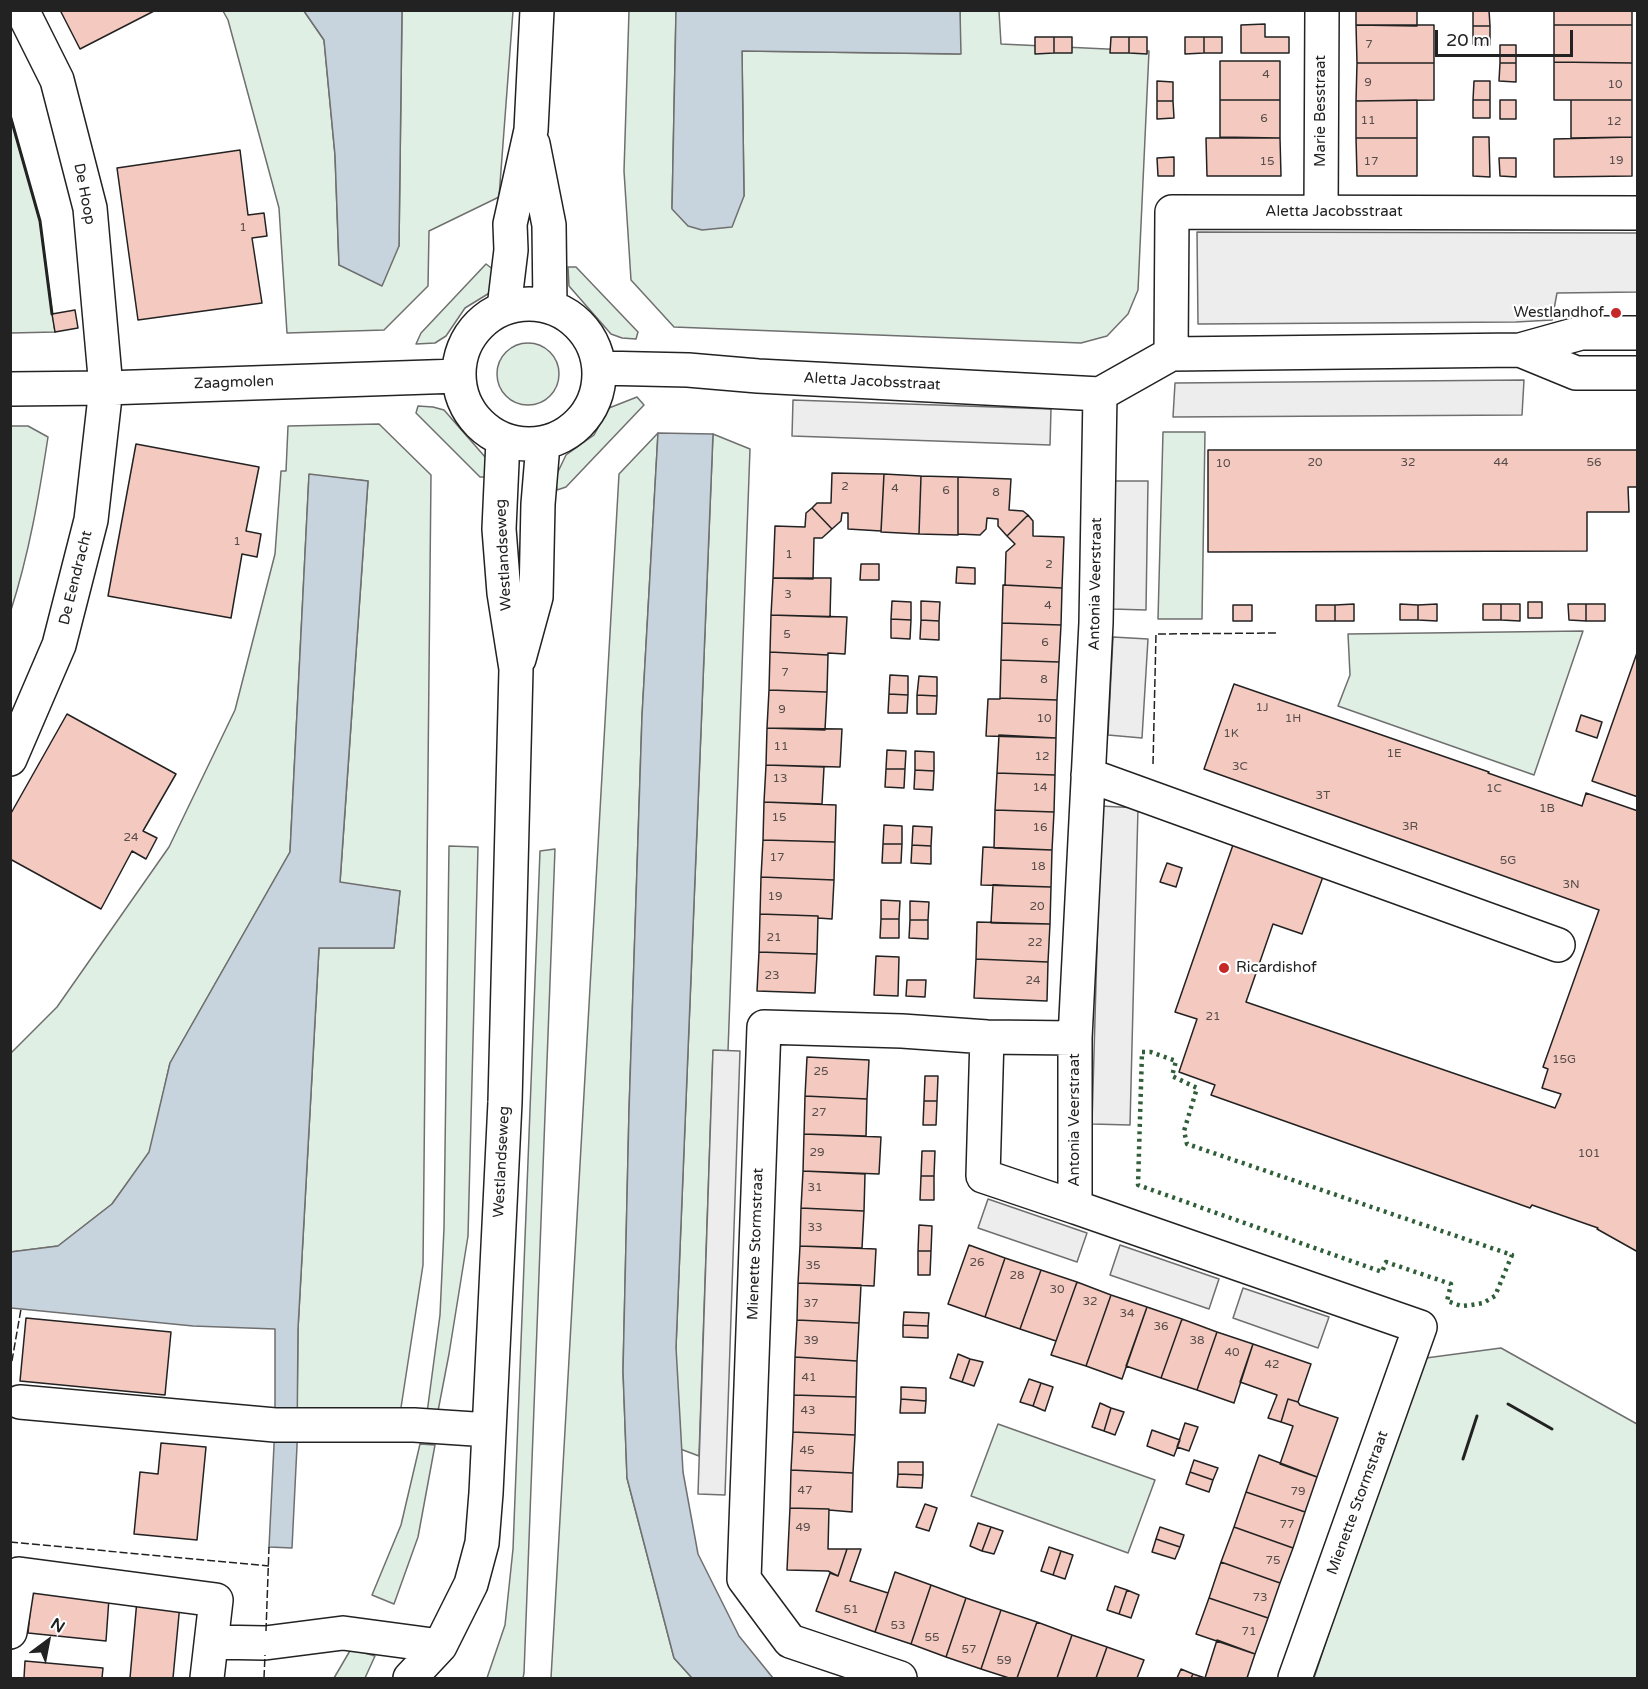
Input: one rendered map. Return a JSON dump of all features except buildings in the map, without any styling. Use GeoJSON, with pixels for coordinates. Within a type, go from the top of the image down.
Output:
{"type":"FeatureCollection","features":[{"type":"Feature","properties":{"kind":"street","name":"De Hoop"},"geometry":{"type":"LineString","coordinates":[[22,10],[57,80],[90,208],[106,388]]}},
{"type":"Feature","properties":{"kind":"street"},"geometry":{"type":"LineString","coordinates":[[504,308],[511,250],[510,224],[531,130],[537,10]]}},
{"type":"Feature","properties":{"kind":"street","name":"Marie Besstraat"},"geometry":{"type":"LineString","coordinates":[[1321,212],[1322,10]]}},
{"type":"Feature","properties":{"kind":"street"},"geometry":{"type":"LineString","coordinates":[[531,130],[549,225],[550,307]]}},
{"type":"Feature","properties":{"kind":"street","name":"Aletta Jacobsstraat"},"geometry":{"type":"LineString","coordinates":[[1171,354],[1172,212],[1638,213]]}},
{"type":"Feature","properties":{"kind":"street"},"geometry":{"type":"LineString","coordinates":[[519,304],[550,307],[578,323],[589,337],[596,352],[599,368],[598,388],[591,408],[579,424],[563,437],[543,444],[530,445],[503,440],[488,433],[466,408],[460,393],[458,376],[461,354],[470,334],[485,318],[504,308],[519,304]]}},
{"type":"Feature","properties":{"kind":"street"},"geometry":{"type":"LineString","coordinates":[[1100,394],[1171,354],[1520,350],[1581,333],[1638,333]]}},
{"type":"Feature","properties":{"kind":"street"},"geometry":{"type":"LineString","coordinates":[[1520,350],[1576,373],[1638,373]]}},
{"type":"Feature","properties":{"kind":"street","name":"Aletta Jacobsstraat"},"geometry":{"type":"LineString","coordinates":[[599,368],[697,371],[1100,394]]}},
{"type":"Feature","properties":{"kind":"street","name":"Zaagmolen"},"geometry":{"type":"LineString","coordinates":[[10,389],[458,376]]}},
{"type":"Feature","properties":{"kind":"street","name":"De Eendracht"},"geometry":{"type":"LineString","coordinates":[[10,759],[59,645],[91,520],[106,388]]}},
{"type":"Feature","properties":{"kind":"street","name":"Antonia Veerstraat"},"geometry":{"type":"LineString","coordinates":[[1100,394],[1096,623],[1075,1038],[1074,1207],[1420,1327]]}},
{"type":"Feature","properties":{"kind":"street","name":"Westlandseweg"},"geometry":{"type":"LineString","coordinates":[[410,1678],[440,1646],[471,1584],[482,1543],[505,1102],[516,669],[504,593],[499,529],[503,440]]}},
{"type":"Feature","properties":{"kind":"street","name":"Westlandseweg"},"geometry":{"type":"LineString","coordinates":[[516,669],[536,597],[538,504],[543,444]]}},
{"type":"Feature","properties":{"kind":"street"},"geometry":{"type":"LineString","coordinates":[[1088,775],[1558,945]]}},
{"type":"Feature","properties":{"kind":"street","name":"Mienette Stormstraat"},"geometry":{"type":"LineString","coordinates":[[900,1678],[790,1641],[744,1579],[764,1027],[902,1031],[987,1037],[1075,1038]]}},
{"type":"Feature","properties":{"kind":"street"},"geometry":{"type":"LineString","coordinates":[[987,1037],[983,1176],[1074,1207]]}},
{"type":"Feature","properties":{"kind":"street","name":"Mienette Stormstraat"},"geometry":{"type":"LineString","coordinates":[[1295,1678],[1420,1327]]}},
{"type":"Feature","properties":{"kind":"street"},"geometry":{"type":"LineString","coordinates":[[20,1402],[286,1424],[414,1425],[489,1430]]}},
{"type":"Feature","properties":{"kind":"street"},"geometry":{"type":"LineString","coordinates":[[10,1632],[19,1574],[216,1600],[207,1678]]}},
{"type":"Feature","properties":{"kind":"street"},"geometry":{"type":"LineString","coordinates":[[212,1642],[266,1643],[343,1633],[440,1646],[445,1678]]}},
{"type":"Feature","properties":{"kind":"green space"},"geometry":{"type":"Polygon","coordinates":[[[960,10],[999,11],[1001,44],[1149,51],[1138,290],[1128,314],[1107,336],[1081,343],[674,327],[631,280],[624,171],[629,11],[676,11],[672,208],[744,196],[742,51],[960,54],[960,10]]]}},
{"type":"Feature","properties":{"kind":"green space"},"geometry":{"type":"Polygon","coordinates":[[[223,11],[304,11],[324,40],[335,155],[339,265],[399,246],[402,11],[513,11],[499,197],[429,231],[428,286],[384,330],[287,333],[279,208],[228,20],[223,11]]]}},
{"type":"Feature","properties":{"kind":"green space"},"geometry":{"type":"Polygon","coordinates":[[[10,115],[40,221],[55,332],[11,333],[10,115]]]}},
{"type":"Feature","properties":{"kind":"green space"},"geometry":{"type":"Polygon","coordinates":[[[486,264],[494,270],[491,292],[465,308],[446,336],[435,343],[416,344],[421,333],[486,264]]]}},
{"type":"Feature","properties":{"kind":"green space"},"geometry":{"type":"Polygon","coordinates":[[[568,267],[576,267],[638,332],[636,339],[611,334],[569,286],[568,267]]]}},
{"type":"Feature","properties":{"kind":"green space"},"geometry":{"type":"Polygon","coordinates":[[[528,343],[545,348],[550,352],[554,357],[559,374],[554,391],[550,396],[545,400],[528,405],[511,400],[506,396],[502,391],[497,374],[502,357],[506,352],[511,348],[528,343]]]}},
{"type":"Feature","properties":{"kind":"green space"},"geometry":{"type":"Polygon","coordinates":[[[637,397],[644,405],[566,487],[557,490],[555,478],[566,455],[594,435],[609,408],[637,397]]]}},
{"type":"Feature","properties":{"kind":"green space"},"geometry":{"type":"Polygon","coordinates":[[[418,406],[444,410],[486,458],[488,477],[480,477],[416,413],[418,406]]]}},
{"type":"Feature","properties":{"kind":"green space"},"geometry":{"type":"Polygon","coordinates":[[[379,424],[431,475],[423,1265],[400,1414],[297,1412],[298,1329],[319,948],[394,948],[400,891],[340,883],[368,481],[309,475],[290,852],[170,1063],[150,1152],[112,1204],[58,1246],[11,1252],[11,1053],[57,1007],[169,847],[235,710],[275,554],[281,471],[286,471],[288,426],[379,424]]]}},
{"type":"Feature","properties":{"kind":"green space"},"geometry":{"type":"Polygon","coordinates":[[[11,426],[28,426],[48,437],[33,525],[11,610],[11,426]]]}},
{"type":"Feature","properties":{"kind":"green space"},"geometry":{"type":"Polygon","coordinates":[[[1163,432],[1205,432],[1202,619],[1158,619],[1163,432]]]}},
{"type":"Feature","properties":{"kind":"green space"},"geometry":{"type":"Polygon","coordinates":[[[658,433],[642,716],[623,1371],[627,1478],[674,1658],[692,1678],[551,1678],[619,474],[658,433]]]}},
{"type":"Feature","properties":{"kind":"green space"},"geometry":{"type":"Polygon","coordinates":[[[713,434],[750,449],[728,1051],[713,1051],[699,1456],[675,1447],[676,1347],[713,434]]]}},
{"type":"Feature","properties":{"kind":"green space"},"geometry":{"type":"Polygon","coordinates":[[[1583,631],[1534,775],[1338,706],[1350,675],[1348,634],[1583,631]]]}},
{"type":"Feature","properties":{"kind":"green space"},"geometry":{"type":"Polygon","coordinates":[[[449,846],[478,847],[468,1236],[438,1411],[427,1413],[440,1315],[444,1228],[449,846]]]}},
{"type":"Feature","properties":{"kind":"green space"},"geometry":{"type":"Polygon","coordinates":[[[555,849],[524,1673],[523,1678],[487,1678],[505,1625],[513,1549],[540,851],[555,849]]]}},
{"type":"Feature","properties":{"kind":"green space"},"geometry":{"type":"Polygon","coordinates":[[[1501,1348],[1637,1424],[1637,1678],[1314,1678],[1395,1435],[1426,1358],[1501,1348]]]}},
{"type":"Feature","properties":{"kind":"green space"},"geometry":{"type":"Polygon","coordinates":[[[998,1424],[1155,1480],[1128,1553],[971,1496],[998,1424]]]}},
{"type":"Feature","properties":{"kind":"green space"},"geometry":{"type":"Polygon","coordinates":[[[420,1444],[435,1445],[418,1537],[394,1604],[372,1595],[401,1525],[420,1444]]]}},
{"type":"Feature","properties":{"kind":"green space"},"geometry":{"type":"Polygon","coordinates":[[[351,1649],[375,1656],[365,1678],[334,1678],[351,1649]]]}},
{"type":"Feature","properties":{"kind":"shaded area"},"geometry":{"type":"Polygon","coordinates":[[[304,11],[402,11],[399,246],[382,286],[339,265],[335,155],[324,40],[304,11]]]}},
{"type":"Feature","properties":{"kind":"shaded area"},"geometry":{"type":"Polygon","coordinates":[[[676,11],[960,11],[961,54],[742,51],[744,196],[732,227],[702,230],[688,226],[672,209],[676,11]]]}},
{"type":"Feature","properties":{"kind":"shaded area"},"geometry":{"type":"Polygon","coordinates":[[[1197,232],[1637,233],[1637,292],[1557,293],[1552,320],[1198,324],[1197,232]]]}},
{"type":"Feature","properties":{"kind":"shaded area"},"geometry":{"type":"Polygon","coordinates":[[[1524,380],[1522,415],[1173,417],[1175,383],[1524,380]]]}},
{"type":"Feature","properties":{"kind":"shaded area"},"geometry":{"type":"Polygon","coordinates":[[[793,400],[1051,409],[1050,445],[792,436],[793,400]]]}},
{"type":"Feature","properties":{"kind":"shaded area"},"geometry":{"type":"Polygon","coordinates":[[[658,433],[713,434],[676,1347],[683,1472],[698,1554],[739,1636],[773,1678],[692,1678],[674,1658],[627,1478],[623,1371],[629,1111],[642,716],[658,433]]]}},
{"type":"Feature","properties":{"kind":"shaded area"},"geometry":{"type":"Polygon","coordinates":[[[309,474],[368,481],[340,882],[400,891],[394,948],[319,948],[298,1329],[297,1446],[292,1548],[269,1547],[275,1425],[275,1329],[193,1326],[11,1308],[10,1252],[58,1246],[112,1204],[149,1152],[170,1063],[290,852],[309,474]]]}},
{"type":"Feature","properties":{"kind":"shaded area"},"geometry":{"type":"Polygon","coordinates":[[[1115,481],[1148,481],[1146,610],[1112,609],[1115,481]]]}},
{"type":"Feature","properties":{"kind":"shaded area"},"geometry":{"type":"Polygon","coordinates":[[[1113,637],[1148,639],[1142,738],[1108,735],[1113,637]]]}},
{"type":"Feature","properties":{"kind":"shaded area"},"geometry":{"type":"Polygon","coordinates":[[[1101,806],[1138,808],[1130,1125],[1092,1124],[1101,806]]]}},
{"type":"Feature","properties":{"kind":"shaded area"},"geometry":{"type":"Polygon","coordinates":[[[713,1050],[740,1051],[725,1495],[698,1494],[713,1050]]]}},
{"type":"Feature","properties":{"kind":"shaded area"},"geometry":{"type":"Polygon","coordinates":[[[988,1199],[1087,1233],[1077,1262],[978,1228],[988,1199]]]}},
{"type":"Feature","properties":{"kind":"shaded area"},"geometry":{"type":"Polygon","coordinates":[[[1120,1245],[1219,1279],[1209,1309],[1110,1275],[1120,1245]]]}},
{"type":"Feature","properties":{"kind":"shaded area"},"geometry":{"type":"Polygon","coordinates":[[[1243,1288],[1329,1317],[1318,1348],[1233,1318],[1243,1288]]]}},
{"type":"Feature","properties":{"kind":"hedge"},"geometry":{"type":"LineString","coordinates":[[1142,1052],[1151,1052],[1176,1061],[1172,1076],[1197,1088],[1184,1131],[1187,1144],[1512,1255],[1495,1296],[1483,1303],[1461,1306],[1447,1301],[1451,1284],[1386,1262],[1382,1272],[1138,1185],[1142,1052]]}},
{"type":"Feature","properties":{"kind":"fence"},"geometry":{"type":"LineString","coordinates":[[1153,764],[1156,634],[1278,633]]}},
{"type":"Feature","properties":{"kind":"fence"},"geometry":{"type":"LineString","coordinates":[[10,1372],[21,1309]]}},
{"type":"Feature","properties":{"kind":"fence"},"geometry":{"type":"LineString","coordinates":[[10,1542],[269,1566]]}},
{"type":"Feature","properties":{"kind":"fence"},"geometry":{"type":"LineString","coordinates":[[266,1631],[269,1547]]}},
{"type":"Feature","properties":{"kind":"fence"},"geometry":{"type":"LineString","coordinates":[[264,1678],[265,1655]]}},
{"type":"Feature","properties":{"kind":"wall"},"geometry":{"type":"LineString","coordinates":[[10,115],[40,221],[52,314]]}},
{"type":"Feature","properties":{"kind":"wall"},"geometry":{"type":"LineString","coordinates":[[1508,1404],[1552,1429]]}},
{"type":"Feature","properties":{"kind":"wall"},"geometry":{"type":"LineString","coordinates":[[1463,1459],[1477,1416]]}},
{"type":"Feature","properties":{"kind":"place","name":"Westlandhof"},"geometry":{"type":"Point","coordinates":[1616,313]}},
{"type":"Feature","properties":{"kind":"place","name":"Ricardishof"},"geometry":{"type":"Point","coordinates":[1224,968]}}]}
